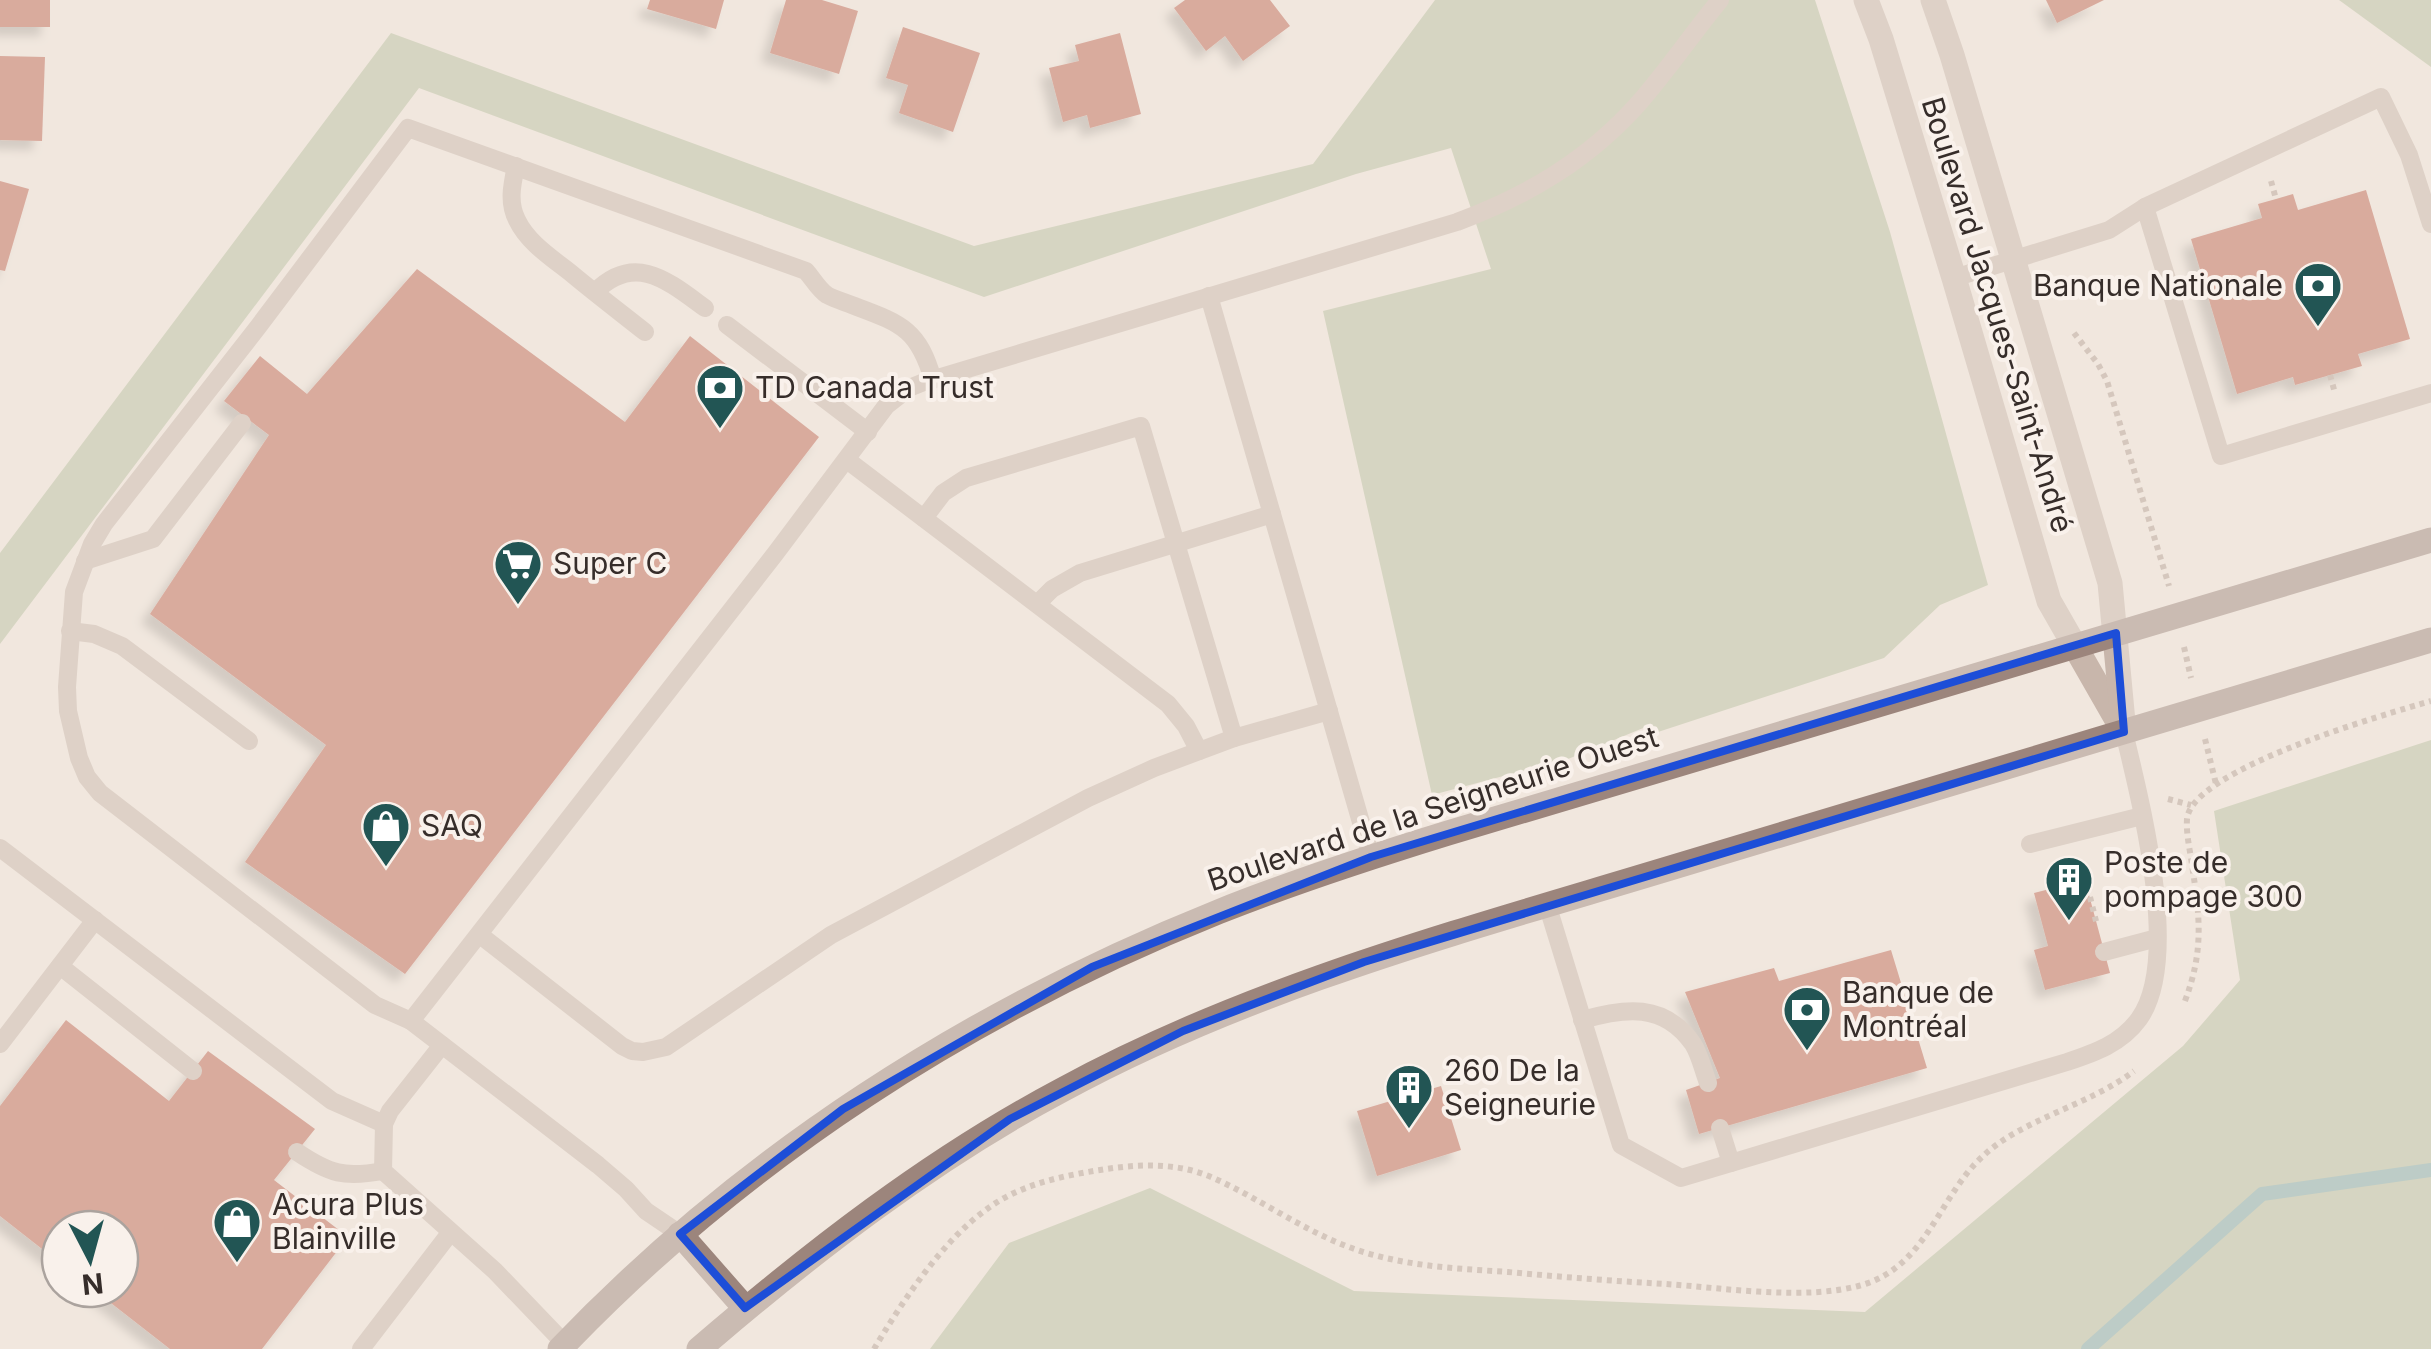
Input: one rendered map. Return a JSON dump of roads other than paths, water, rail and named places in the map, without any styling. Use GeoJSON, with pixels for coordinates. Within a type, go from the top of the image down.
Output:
{"type":"FeatureCollection","features":[{"type":"Feature","properties":{"kind":"main road","name":"Boulevard de la Seigneurie Ouest"},"geometry":{"type":"LineString","coordinates":[[563,1346],[680,1234],[843,1109],[979,1024],[1150,940],[1272,891],[1371,858],[2431,540]]}},
{"type":"Feature","properties":{"kind":"main road"},"geometry":{"type":"LineString","coordinates":[[700,1349],[865,1215],[966,1148],[1061,1090],[1183,1031],[1336,970],[1546,904],[2431,640]]}},
{"type":"Feature","properties":{"kind":"main road"},"geometry":{"type":"LineString","coordinates":[[680,1234],[746,1308]]}},
{"type":"Feature","properties":{"kind":"street","name":"Boulevard Jacques-Saint-André"},"geometry":{"type":"LineString","coordinates":[[1866,0],[1954,278],[2049,601],[2124,732]]}},
{"type":"Feature","properties":{"kind":"street","name":"Boulevard Jacques-Saint-André"},"geometry":{"type":"LineString","coordinates":[[1934,0],[2110,583],[2124,732]]}},
{"type":"Feature","properties":{"kind":"lane"},"geometry":{"type":"LineString","coordinates":[[411,1021],[895,398],[932,380],[1457,222],[1523,195],[1610,133],[1660,78],[1720,0]]}},
{"type":"Feature","properties":{"kind":"lane"},"geometry":{"type":"LineString","coordinates":[[1954,278],[2109,230],[2146,207],[2381,97],[2410,155],[2431,224]]}},
{"type":"Feature","properties":{"kind":"lane"},"geometry":{"type":"LineString","coordinates":[[680,1234],[646,1211],[598,1164],[411,1021],[375,1005],[100,793],[86,777],[68,711],[74,592],[104,524],[408,128],[806,272],[826,294],[886,317],[908,332],[926,356],[932,380]]}},
{"type":"Feature","properties":{"kind":"lane"},"geometry":{"type":"LineString","coordinates":[[516,166],[511,194],[517,219],[535,244],[645,332]]}},
{"type":"Feature","properties":{"kind":"lane"},"geometry":{"type":"LineString","coordinates":[[2146,207],[2222,456],[2431,392]]}},
{"type":"Feature","properties":{"kind":"lane"},"geometry":{"type":"LineString","coordinates":[[594,292],[621,274],[646,273],[666,280],[705,308]]}},
{"type":"Feature","properties":{"kind":"lane"},"geometry":{"type":"LineString","coordinates":[[1209,296],[1371,858]]}},
{"type":"Feature","properties":{"kind":"lane"},"geometry":{"type":"LineString","coordinates":[[727,325],[868,432]]}},
{"type":"Feature","properties":{"kind":"lane"},"geometry":{"type":"LineString","coordinates":[[85,561],[153,540],[242,424]]}},
{"type":"Feature","properties":{"kind":"lane"},"geometry":{"type":"LineString","coordinates":[[924,518],[943,493],[966,478],[1142,426],[1234,738]]}},
{"type":"Feature","properties":{"kind":"lane"},"geometry":{"type":"LineString","coordinates":[[848,460],[1168,704],[1186,726],[1198,751]]}},
{"type":"Feature","properties":{"kind":"lane"},"geometry":{"type":"LineString","coordinates":[[1037,604],[1052,589],[1080,573],[1272,514]]}},
{"type":"Feature","properties":{"kind":"lane"},"geometry":{"type":"LineString","coordinates":[[70,631],[94,634],[122,646],[249,741]]}},
{"type":"Feature","properties":{"kind":"lane"},"geometry":{"type":"LineString","coordinates":[[480,935],[622,1046],[632,1051],[654,1051],[666,1047],[804,952],[876,909],[1088,798],[1234,738],[1329,711]]}},
{"type":"Feature","properties":{"kind":"lane"},"geometry":{"type":"LineString","coordinates":[[1546,904],[1621,1145],[1681,1178],[2094,1053],[2114,1043],[2138,1020],[2156,981],[2157,938],[2142,816],[2124,732]]}},
{"type":"Feature","properties":{"kind":"lane"},"geometry":{"type":"LineString","coordinates":[[2030,844],[2142,816]]}},
{"type":"Feature","properties":{"kind":"lane"},"geometry":{"type":"LineString","coordinates":[[0,848],[332,1101],[384,1124]]}},
{"type":"Feature","properties":{"kind":"lane"},"geometry":{"type":"LineString","coordinates":[[0,1044],[96,920]]}},
{"type":"Feature","properties":{"kind":"lane"},"geometry":{"type":"LineString","coordinates":[[2104,952],[2157,938]]}},
{"type":"Feature","properties":{"kind":"lane"},"geometry":{"type":"LineString","coordinates":[[60,966],[194,1072]]}},
{"type":"Feature","properties":{"kind":"lane"},"geometry":{"type":"LineString","coordinates":[[1582,1020],[1624,1010],[1666,1020],[1693,1044],[1708,1083]]}},
{"type":"Feature","properties":{"kind":"lane"},"geometry":{"type":"LineString","coordinates":[[382,1171],[384,1124],[390,1111],[442,1045]]}},
{"type":"Feature","properties":{"kind":"lane"},"geometry":{"type":"LineString","coordinates":[[1720,1128],[1730,1163]]}},
{"type":"Feature","properties":{"kind":"lane"},"geometry":{"type":"LineString","coordinates":[[297,1152],[340,1175],[382,1171]]}},
{"type":"Feature","properties":{"kind":"lane"},"geometry":{"type":"LineString","coordinates":[[382,1171],[495,1271],[563,1346]]}},
{"type":"Feature","properties":{"kind":"lane"},"geometry":{"type":"LineString","coordinates":[[361,1349],[450,1233]]}},
{"type":"Feature","properties":{"kind":"waterway"},"geometry":{"type":"LineString","coordinates":[[2088,1349],[2262,1194],[2431,1170]]}},
{"type":"Feature","properties":{"kind":"place","name":"Banque Nationale"},"geometry":{"type":"Point","coordinates":[2318,328]}},
{"type":"Feature","properties":{"kind":"place","name":"TD Canada Trust"},"geometry":{"type":"Point","coordinates":[720,430]}},
{"type":"Feature","properties":{"kind":"place","name":"Super C"},"geometry":{"type":"Point","coordinates":[518,606]}},
{"type":"Feature","properties":{"kind":"place","name":"SAQ"},"geometry":{"type":"Point","coordinates":[386,868]}},
{"type":"Feature","properties":{"kind":"place","name":"Poste de pompage 300"},"geometry":{"type":"Point","coordinates":[2069,922]}},
{"type":"Feature","properties":{"kind":"place","name":"Banque de Montréal"},"geometry":{"type":"Point","coordinates":[1807,1052]}},
{"type":"Feature","properties":{"kind":"place","name":"260 De la Seigneurie"},"geometry":{"type":"Point","coordinates":[1409,1130]}},
{"type":"Feature","properties":{"kind":"place","name":"Acura Plus Blainville"},"geometry":{"type":"Point","coordinates":[237,1264]}}]}
